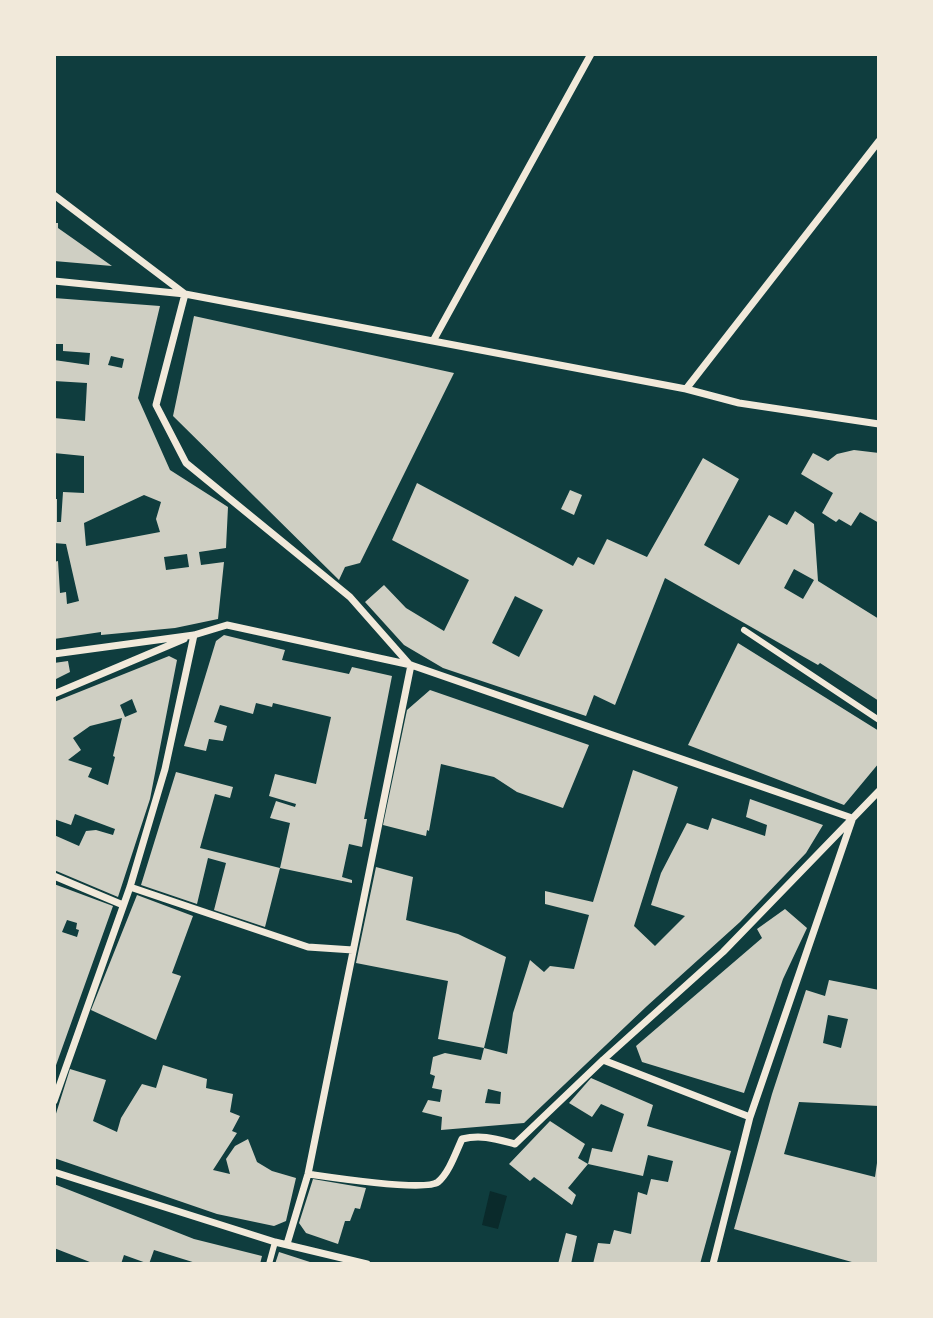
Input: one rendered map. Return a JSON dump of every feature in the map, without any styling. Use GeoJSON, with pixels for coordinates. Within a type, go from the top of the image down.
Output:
{"type":"FeatureCollection","features":[{"type":"Feature","properties":{"kind":"street"},"geometry":{"type":"LineString","coordinates":[[433,341],[591,54]]}},
{"type":"Feature","properties":{"kind":"street"},"geometry":{"type":"LineString","coordinates":[[686,389],[879,141]]}},
{"type":"Feature","properties":{"kind":"street"},"geometry":{"type":"LineString","coordinates":[[54,195],[186,294]]}},
{"type":"Feature","properties":{"kind":"street"},"geometry":{"type":"LineString","coordinates":[[54,281],[186,294],[686,389],[739,403],[879,424]]}},
{"type":"Feature","properties":{"kind":"street"},"geometry":{"type":"LineString","coordinates":[[186,294],[156,405],[186,463],[350,597],[411,665]]}},
{"type":"Feature","properties":{"kind":"street"},"geometry":{"type":"LineString","coordinates":[[54,694],[194,635],[227,625],[411,665],[852,818]]}},
{"type":"Feature","properties":{"kind":"street"},"geometry":{"type":"LineString","coordinates":[[744,630],[879,720]]}},
{"type":"Feature","properties":{"kind":"street"},"geometry":{"type":"LineString","coordinates":[[54,654],[194,635]]}},
{"type":"Feature","properties":{"kind":"street"},"geometry":{"type":"LineString","coordinates":[[54,1101],[130,887],[165,769],[194,635]]}},
{"type":"Feature","properties":{"kind":"street"},"geometry":{"type":"LineString","coordinates":[[287,1244],[307,1174],[411,665]]}},
{"type":"Feature","properties":{"kind":"street"},"geometry":{"type":"LineString","coordinates":[[307,1174],[366,1182],[431,1186],[441,1180],[462,1139],[474,1136],[492,1137],[515,1144],[723,952],[879,791]]}},
{"type":"Feature","properties":{"kind":"street"},"geometry":{"type":"LineString","coordinates":[[713,1264],[750,1117],[852,818]]}},
{"type":"Feature","properties":{"kind":"street"},"geometry":{"type":"LineString","coordinates":[[54,876],[123,905]]}},
{"type":"Feature","properties":{"kind":"street"},"geometry":{"type":"LineString","coordinates":[[130,887],[307,947],[353,950]]}},
{"type":"Feature","properties":{"kind":"street"},"geometry":{"type":"LineString","coordinates":[[603,1060],[750,1117]]}},
{"type":"Feature","properties":{"kind":"street"},"geometry":{"type":"LineString","coordinates":[[54,1172],[275,1242],[367,1264]]}},
{"type":"Feature","properties":{"kind":"street"},"geometry":{"type":"LineString","coordinates":[[269,1264],[275,1242]]}},
{"type":"Feature","properties":{"kind":"water"},"geometry":{"type":"Polygon","coordinates":[[[490,1191],[507,1196],[498,1229],[482,1225],[490,1191]]]}},
{"type":"Feature","properties":{"kind":"building"},"geometry":{"type":"Polygon","coordinates":[[[54,223],[58,223],[58,228],[112,266],[54,261],[54,223]]]}},
{"type":"Feature","properties":{"kind":"building"},"geometry":{"type":"Polygon","coordinates":[[[54,298],[160,306],[138,398],[170,470],[228,507],[226,548],[199,552],[201,565],[224,562],[218,619],[175,628],[101,635],[101,632],[54,639],[54,562],[58,561],[60,593],[66,592],[67,604],[79,601],[66,544],[54,543],[54,499],[57,499],[57,522],[61,522],[63,492],[84,493],[84,456],[54,453],[54,418],[85,421],[87,383],[54,381],[54,360],[89,365],[90,353],[63,351],[63,344],[54,344],[54,298]],[[111,356],[108,365],[122,368],[124,359],[111,356]],[[144,495],[84,523],[86,546],[160,532],[156,519],[161,502],[144,495]],[[187,554],[164,557],[166,570],[189,567],[187,554]]]}},
{"type":"Feature","properties":{"kind":"building"},"geometry":{"type":"Polygon","coordinates":[[[194,316],[454,373],[360,563],[345,567],[339,580],[173,416],[194,316]]]}},
{"type":"Feature","properties":{"kind":"building"},"geometry":{"type":"Polygon","coordinates":[[[854,450],[879,453],[879,523],[860,512],[851,526],[839,519],[836,522],[822,513],[833,493],[801,474],[813,453],[828,461],[837,454],[854,450]]]}},
{"type":"Feature","properties":{"kind":"building"},"geometry":{"type":"Polygon","coordinates":[[[703,458],[739,479],[704,545],[739,565],[769,515],[787,525],[795,511],[814,524],[818,581],[879,619],[879,701],[820,663],[818,665],[665,578],[615,705],[594,695],[586,716],[443,668],[404,645],[365,602],[384,585],[406,608],[444,631],[469,580],[392,540],[417,483],[573,566],[578,557],[594,565],[607,539],[647,557],[703,458]],[[794,569],[784,588],[803,599],[814,580],[794,569]],[[515,596],[492,643],[519,657],[543,610],[515,596]]]}},
{"type":"Feature","properties":{"kind":"building"},"geometry":{"type":"Polygon","coordinates":[[[570,490],[582,495],[574,515],[561,509],[570,490]]]}},
{"type":"Feature","properties":{"kind":"building"},"geometry":{"type":"Polygon","coordinates":[[[224,635],[285,650],[282,660],[349,674],[352,667],[392,676],[364,819],[367,819],[362,847],[349,844],[342,877],[352,880],[352,883],[280,868],[290,823],[270,818],[276,801],[295,807],[296,804],[269,796],[275,774],[316,784],[331,717],[273,703],[272,707],[256,703],[253,714],[220,705],[214,722],[227,726],[223,741],[209,739],[206,751],[184,746],[216,641],[224,635]]]}},
{"type":"Feature","properties":{"kind":"building"},"geometry":{"type":"Polygon","coordinates":[[[738,643],[879,731],[879,763],[844,805],[688,745],[738,643]]]}},
{"type":"Feature","properties":{"kind":"building"},"geometry":{"type":"Polygon","coordinates":[[[169,656],[177,660],[150,799],[118,897],[54,870],[54,835],[79,846],[86,831],[96,830],[113,835],[115,829],[75,814],[71,825],[54,819],[54,702],[169,656]],[[132,699],[120,705],[125,717],[137,712],[132,699]],[[122,718],[90,726],[73,738],[81,750],[68,760],[92,768],[88,777],[108,785],[115,757],[113,756],[122,718]]]}},
{"type":"Feature","properties":{"kind":"building"},"geometry":{"type":"Polygon","coordinates":[[[68,661],[70,672],[54,680],[54,663],[68,661]]]}},
{"type":"Feature","properties":{"kind":"building"},"geometry":{"type":"Polygon","coordinates":[[[430,690],[589,745],[563,808],[517,792],[494,777],[441,764],[426,836],[383,825],[407,710],[430,690]]]}},
{"type":"Feature","properties":{"kind":"building"},"geometry":{"type":"Polygon","coordinates":[[[633,770],[678,787],[634,926],[655,946],[685,916],[651,905],[661,873],[687,823],[708,830],[712,818],[765,836],[767,825],[746,817],[750,799],[823,825],[806,853],[740,922],[524,1123],[441,1130],[442,1117],[422,1112],[428,1100],[440,1102],[442,1090],[432,1088],[435,1076],[430,1074],[433,1057],[445,1053],[481,1060],[484,1048],[507,1054],[513,1013],[530,960],[544,972],[550,966],[574,969],[589,915],[545,904],[545,891],[593,902],[633,770]],[[488,1089],[485,1103],[500,1104],[501,1092],[488,1089]]]}},
{"type":"Feature","properties":{"kind":"building"},"geometry":{"type":"Polygon","coordinates":[[[176,772],[233,787],[230,798],[215,794],[200,848],[280,868],[265,927],[214,910],[226,863],[208,858],[197,904],[141,885],[176,772]]]}},
{"type":"Feature","properties":{"kind":"building"},"geometry":{"type":"Polygon","coordinates":[[[376,867],[413,877],[406,920],[458,934],[506,957],[484,1048],[438,1039],[448,981],[356,963],[376,867]]]}},
{"type":"Feature","properties":{"kind":"building"},"geometry":{"type":"Polygon","coordinates":[[[54,884],[113,906],[54,1068],[54,884]],[[67,920],[62,932],[77,937],[77,923],[67,920]]]}},
{"type":"Feature","properties":{"kind":"building"},"geometry":{"type":"Polygon","coordinates":[[[137,895],[193,916],[172,973],[181,976],[156,1040],[91,1010],[137,895]]]}},
{"type":"Feature","properties":{"kind":"building"},"geometry":{"type":"Polygon","coordinates":[[[785,909],[807,928],[783,979],[744,1093],[642,1062],[636,1046],[762,938],[757,929],[785,909]]]}},
{"type":"Feature","properties":{"kind":"building"},"geometry":{"type":"Polygon","coordinates":[[[829,980],[879,990],[879,1106],[799,1102],[784,1154],[875,1177],[879,1163],[879,1264],[859,1264],[734,1229],[772,1094],[806,990],[825,996],[829,980]],[[828,1015],[823,1043],[841,1048],[848,1019],[828,1015]]]}},
{"type":"Feature","properties":{"kind":"building"},"geometry":{"type":"Polygon","coordinates":[[[163,1065],[207,1079],[206,1088],[233,1094],[230,1112],[240,1116],[232,1131],[237,1133],[213,1170],[230,1174],[226,1159],[235,1146],[248,1139],[257,1162],[272,1171],[296,1178],[286,1221],[274,1226],[217,1214],[54,1158],[54,1120],[70,1069],[106,1080],[93,1121],[117,1132],[121,1118],[142,1084],[156,1088],[163,1065]]]}},
{"type":"Feature","properties":{"kind":"building"},"geometry":{"type":"Polygon","coordinates":[[[591,1078],[653,1105],[647,1126],[731,1151],[700,1264],[593,1264],[598,1243],[610,1244],[614,1230],[631,1234],[638,1192],[647,1195],[651,1179],[668,1182],[673,1161],[648,1155],[643,1176],[588,1164],[592,1148],[612,1152],[624,1114],[601,1104],[592,1117],[569,1103],[591,1078]]]}},
{"type":"Feature","properties":{"kind":"building"},"geometry":{"type":"Polygon","coordinates":[[[550,1121],[585,1144],[578,1158],[588,1164],[568,1188],[576,1195],[572,1205],[534,1177],[530,1181],[509,1164],[550,1121]]]}},
{"type":"Feature","properties":{"kind":"building"},"geometry":{"type":"Polygon","coordinates":[[[313,1179],[366,1188],[360,1209],[355,1208],[350,1221],[345,1221],[338,1244],[306,1233],[299,1223],[313,1179]]]}},
{"type":"Feature","properties":{"kind":"building"},"geometry":{"type":"Polygon","coordinates":[[[54,1184],[194,1239],[262,1256],[260,1264],[199,1264],[154,1250],[149,1264],[124,1255],[121,1264],[95,1264],[54,1248],[54,1184]]]}},
{"type":"Feature","properties":{"kind":"building"},"geometry":{"type":"Polygon","coordinates":[[[566,1233],[577,1236],[571,1264],[558,1264],[566,1233]]]}},
{"type":"Feature","properties":{"kind":"building"},"geometry":{"type":"Polygon","coordinates":[[[279,1252],[313,1263],[313,1264],[275,1264],[279,1252]]]}}]}
